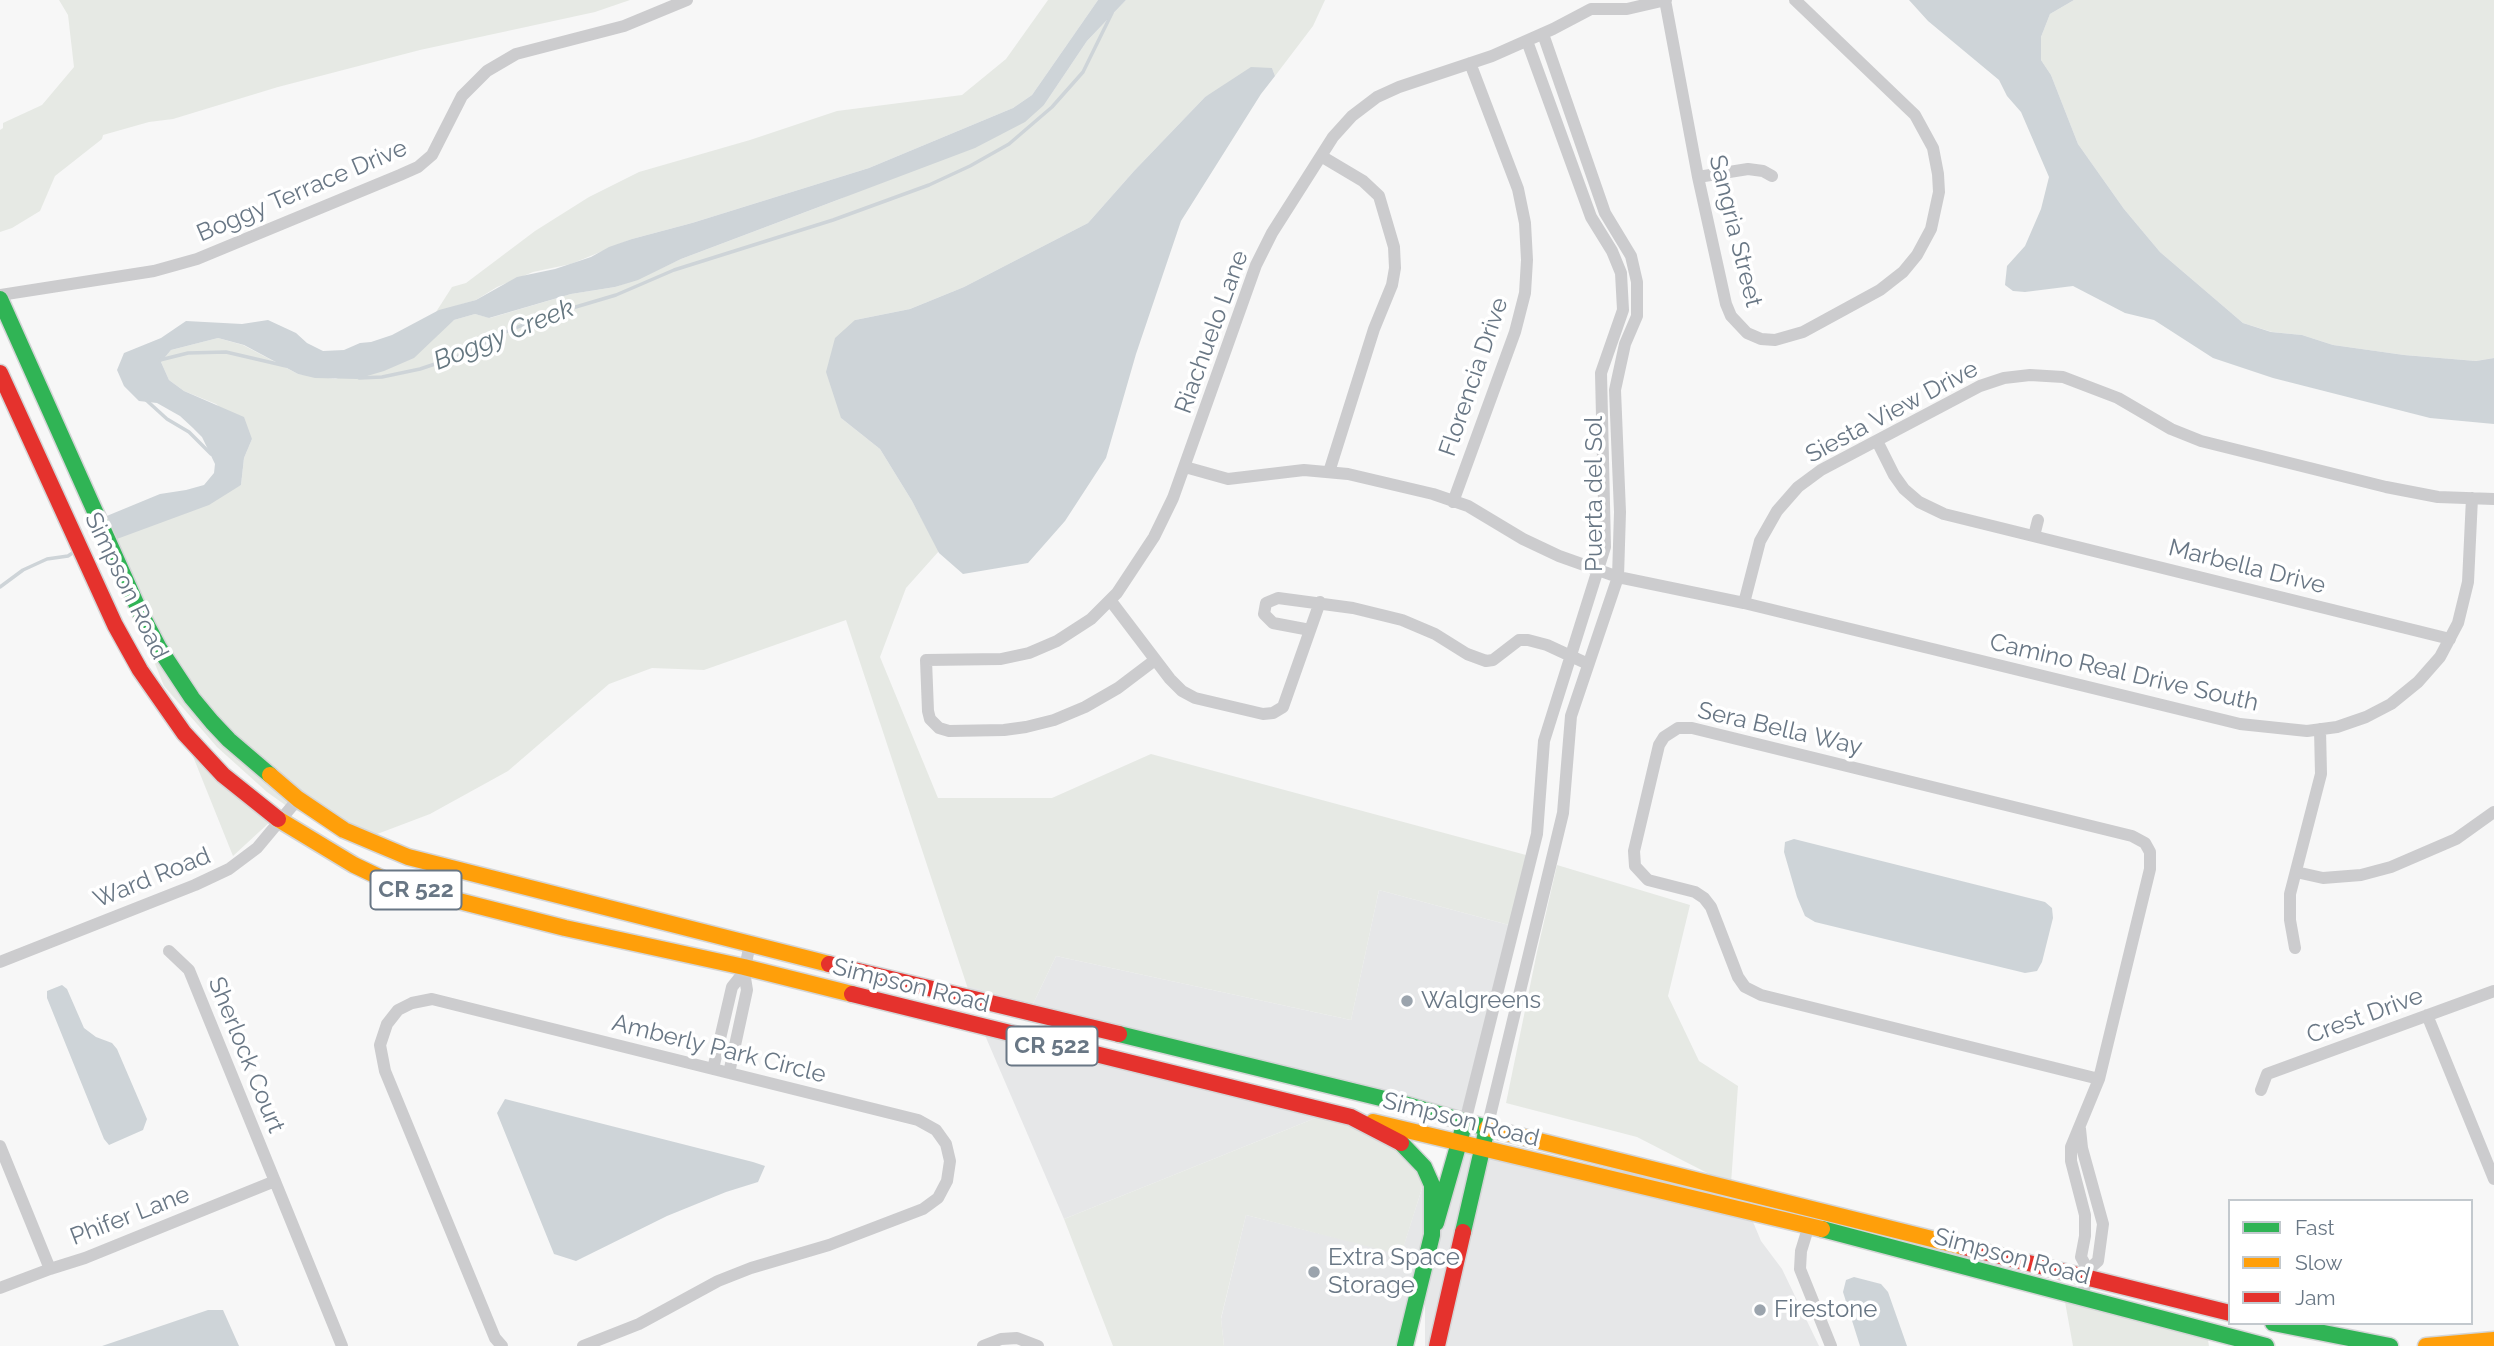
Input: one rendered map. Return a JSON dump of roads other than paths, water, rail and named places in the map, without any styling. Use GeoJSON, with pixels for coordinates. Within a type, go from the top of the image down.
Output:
{"type":"FeatureCollection","features":[{"type":"Feature","properties":{"kind":"main road","name":"Simpson Road"},"geometry":{"type":"LineString","coordinates":[[0,297],[148,628],[192,698],[229,740],[298,799],[344,830],[408,857],[750,944],[1397,1102],[1487,1128],[1778,1201],[2087,1274],[2228,1312]]}},
{"type":"Feature","properties":{"kind":"main road","name":"Simpson Road"},"geometry":{"type":"LineString","coordinates":[[0,373],[101,594],[140,670],[184,733],[223,775],[280,821],[354,865],[396,885],[1482,1149],[1808,1225],[2082,1300],[2266,1346]]}},
{"type":"Feature","properties":{"kind":"main road"},"geometry":{"type":"LineString","coordinates":[[946,1017],[973,1020],[1016,1031],[1036,1028],[1047,1017]]}},
{"type":"Feature","properties":{"kind":"main road","name":"CR 522"},"geometry":{"type":"LineString","coordinates":[[1351,1117],[1396,1139],[1424,1167],[1432,1185],[1432,1235],[1405,1346]]}},
{"type":"Feature","properties":{"kind":"main road"},"geometry":{"type":"LineString","coordinates":[[1432,1235],[1465,1122]]}},
{"type":"Feature","properties":{"kind":"main road"},"geometry":{"type":"LineString","coordinates":[[1437,1346],[1487,1128]]}},
{"type":"Feature","properties":{"kind":"main road"},"geometry":{"type":"LineString","coordinates":[[1752,1212],[1769,1208],[1778,1201]]}},
{"type":"Feature","properties":{"kind":"main road"},"geometry":{"type":"LineString","coordinates":[[1808,1225],[1823,1218],[1839,1216]]}},
{"type":"Feature","properties":{"kind":"main road"},"geometry":{"type":"LineString","coordinates":[[1419,1288],[1419,1346]]}},
{"type":"Feature","properties":{"kind":"main road"},"geometry":{"type":"LineString","coordinates":[[2283,1325],[2390,1346]]}},
{"type":"Feature","properties":{"kind":"main road"},"geometry":{"type":"LineString","coordinates":[[2426,1346],[2494,1340]]}},
{"type":"Feature","properties":{"kind":"street","name":"Boggy Terrace Drive"},"geometry":{"type":"LineString","coordinates":[[0,297],[154,271],[197,259],[400,175],[418,167],[432,155],[462,96],[487,72],[516,54],[624,26],[687,0]]}},
{"type":"Feature","properties":{"kind":"street","name":"Sangria Street"},"geometry":{"type":"LineString","coordinates":[[1565,21],[1591,9],[1627,9],[1666,0],[1698,177],[1728,310],[1741,328],[1761,339],[1776,340],[1795,335],[1880,290],[1903,272],[1925,242],[1935,218],[1939,186],[1935,157],[1926,132],[1903,101],[1795,0]]}},
{"type":"Feature","properties":{"kind":"street","name":"Riachuelo Lane"},"geometry":{"type":"LineString","coordinates":[[1155,660],[1118,688],[1085,707],[1054,720],[1004,730],[948,731],[939,728],[930,719],[926,660],[1001,659],[1029,653],[1057,641],[1080,626],[1110,600],[1154,537],[1173,498],[1256,265],[1272,233],[1333,137],[1352,116],[1377,97],[1399,87],[1471,63],[1543,34],[1565,21]]}},
{"type":"Feature","properties":{"kind":"street","name":"Puerta del Sol"},"geometry":{"type":"LineString","coordinates":[[1487,1128],[1548,881],[1564,800],[1571,716],[1619,577],[1620,512],[1615,390],[1625,344],[1637,316],[1637,282],[1631,256],[1605,213],[1543,34]]}},
{"type":"Feature","properties":{"kind":"street","name":"Puerta del Sol"},"geometry":{"type":"LineString","coordinates":[[1465,1122],[1537,834],[1544,741],[1605,547],[1601,373],[1623,310],[1621,273],[1612,251],[1591,217],[1527,40]]}},
{"type":"Feature","properties":{"kind":"street","name":"Florencia Drive"},"geometry":{"type":"LineString","coordinates":[[1454,502],[1515,332],[1525,293],[1527,260],[1525,223],[1518,189],[1471,63]]}},
{"type":"Feature","properties":{"kind":"street"},"geometry":{"type":"LineString","coordinates":[[1321,156],[1363,181],[1379,196],[1394,247],[1395,268],[1392,285],[1374,329],[1328,472]]}},
{"type":"Feature","properties":{"kind":"street"},"geometry":{"type":"LineString","coordinates":[[1698,177],[1748,169],[1772,176]]}},
{"type":"Feature","properties":{"kind":"street","name":"Siesta View Drive"},"geometry":{"type":"LineString","coordinates":[[1744,603],[1760,541],[1777,511],[1798,487],[1821,470],[1877,440],[1980,386],[2004,378],[2030,375],[2063,377],[2118,398],[2171,429],[2201,441],[2386,487],[2438,497],[2494,499]]}},
{"type":"Feature","properties":{"kind":"street","name":"Marbella Drive"},"geometry":{"type":"LineString","coordinates":[[1877,440],[1904,489],[1919,502],[1944,514],[2450,639]]}},
{"type":"Feature","properties":{"kind":"street","name":"Camino Real Drive South"},"geometry":{"type":"LineString","coordinates":[[1185,467],[1228,479],[1304,470],[1360,477],[1468,506],[1535,545],[1619,577],[1744,603],[2240,724],[2307,731],[2356,721],[2391,704],[2418,682],[2440,657],[2458,623],[2468,582],[2472,498]]}},
{"type":"Feature","properties":{"kind":"street"},"geometry":{"type":"LineString","coordinates":[[2034,536],[2038,520]]}},
{"type":"Feature","properties":{"kind":"street"},"geometry":{"type":"LineString","coordinates":[[1310,630],[1273,623],[1264,614],[1266,603],[1278,598],[1320,602],[1402,620],[1486,661],[1493,660],[1519,640],[1528,639],[1588,664]]}},
{"type":"Feature","properties":{"kind":"street"},"geometry":{"type":"LineString","coordinates":[[1110,600],[1176,685],[1195,698],[1263,714],[1273,713],[1283,706],[1320,602]]}},
{"type":"Feature","properties":{"kind":"street","name":"Sera Bella Way"},"geometry":{"type":"LineString","coordinates":[[2082,1300],[2087,1274],[2098,1261],[2103,1224],[2082,1148],[2080,1128],[2099,1079],[2151,863],[2148,847],[2141,840],[2119,832],[1692,728],[1678,728],[1664,737],[1659,745],[1634,850],[1635,866],[1648,880],[1695,892],[1704,898],[1738,977],[1745,987],[1768,997],[2099,1079]]}},
{"type":"Feature","properties":{"kind":"street"},"geometry":{"type":"LineString","coordinates":[[2295,948],[2290,920],[2290,894],[2321,774],[2320,729]]}},
{"type":"Feature","properties":{"kind":"street"},"geometry":{"type":"LineString","coordinates":[[1540,798],[1564,800]]}},
{"type":"Feature","properties":{"kind":"street","name":"Ward Road"},"geometry":{"type":"LineString","coordinates":[[0,962],[229,869],[257,848],[298,799]]}},
{"type":"Feature","properties":{"kind":"street"},"geometry":{"type":"LineString","coordinates":[[2295,872],[2323,878],[2361,875],[2391,867],[2456,839],[2494,813]]}},
{"type":"Feature","properties":{"kind":"street"},"geometry":{"type":"LineString","coordinates":[[729,1073],[747,990],[744,970],[750,944]]}},
{"type":"Feature","properties":{"kind":"street","name":"Sherlock Court"},"geometry":{"type":"LineString","coordinates":[[169,951],[189,970],[342,1346]]}},
{"type":"Feature","properties":{"kind":"street"},"geometry":{"type":"LineString","coordinates":[[713,1069],[732,987],[744,970]]}},
{"type":"Feature","properties":{"kind":"street","name":"Crest Drive"},"geometry":{"type":"LineString","coordinates":[[2261,1090],[2267,1074],[2494,990]]}},
{"type":"Feature","properties":{"kind":"street","name":"Amberly Park Circle"},"geometry":{"type":"LineString","coordinates":[[502,1346],[495,1338],[385,1071],[380,1045],[387,1024],[398,1010],[412,1003],[432,999],[918,1120],[936,1130],[946,1144],[950,1161],[947,1181],[938,1198],[923,1209],[829,1245],[718,1280],[639,1324],[583,1346]]}},
{"type":"Feature","properties":{"kind":"street"},"geometry":{"type":"LineString","coordinates":[[2427,1015],[2494,1179]]}},
{"type":"Feature","properties":{"kind":"street"},"geometry":{"type":"LineString","coordinates":[[0,1146],[50,1269]]}},
{"type":"Feature","properties":{"kind":"street","name":"Phifer Lane"},"geometry":{"type":"LineString","coordinates":[[0,1288],[85,1258],[275,1181]]}},
{"type":"Feature","properties":{"kind":"street"},"geometry":{"type":"LineString","coordinates":[[1808,1225],[1801,1251],[1800,1269],[1831,1346]]}},
{"type":"Feature","properties":{"kind":"street"},"geometry":{"type":"LineString","coordinates":[[982,1346],[1002,1339],[1017,1338],[1038,1346]]}},
{"type":"Feature","properties":{"kind":"waterway","name":"Boggy Creek"},"geometry":{"type":"LineString","coordinates":[[359,378],[382,377],[420,369],[462,355],[501,334],[542,317],[616,295],[674,270],[833,220],[929,185],[970,166],[1009,144],[1052,107],[1083,72],[1112,13]]}},
{"type":"Feature","properties":{"kind":"waterway","name":"Boggy Creek"},"geometry":{"type":"LineString","coordinates":[[160,360],[188,353],[226,352],[286,366]]}},
{"type":"Feature","properties":{"kind":"waterway","name":"Boggy Creek"},"geometry":{"type":"LineString","coordinates":[[145,399],[167,419],[189,432],[211,454]]}},
{"type":"Feature","properties":{"kind":"waterway","name":"Boggy Creek"},"geometry":{"type":"LineString","coordinates":[[0,587],[23,570],[47,559],[68,556],[74,552]]}},
{"type":"Feature","properties":{"kind":"place","name":"Walgreens"},"geometry":{"type":"Point","coordinates":[1407,1001]}},
{"type":"Feature","properties":{"kind":"place","name":"Extra Space Storage"},"geometry":{"type":"Point","coordinates":[1314,1272]}},
{"type":"Feature","properties":{"kind":"place","name":"Firestone"},"geometry":{"type":"Point","coordinates":[1760,1310]}}]}
